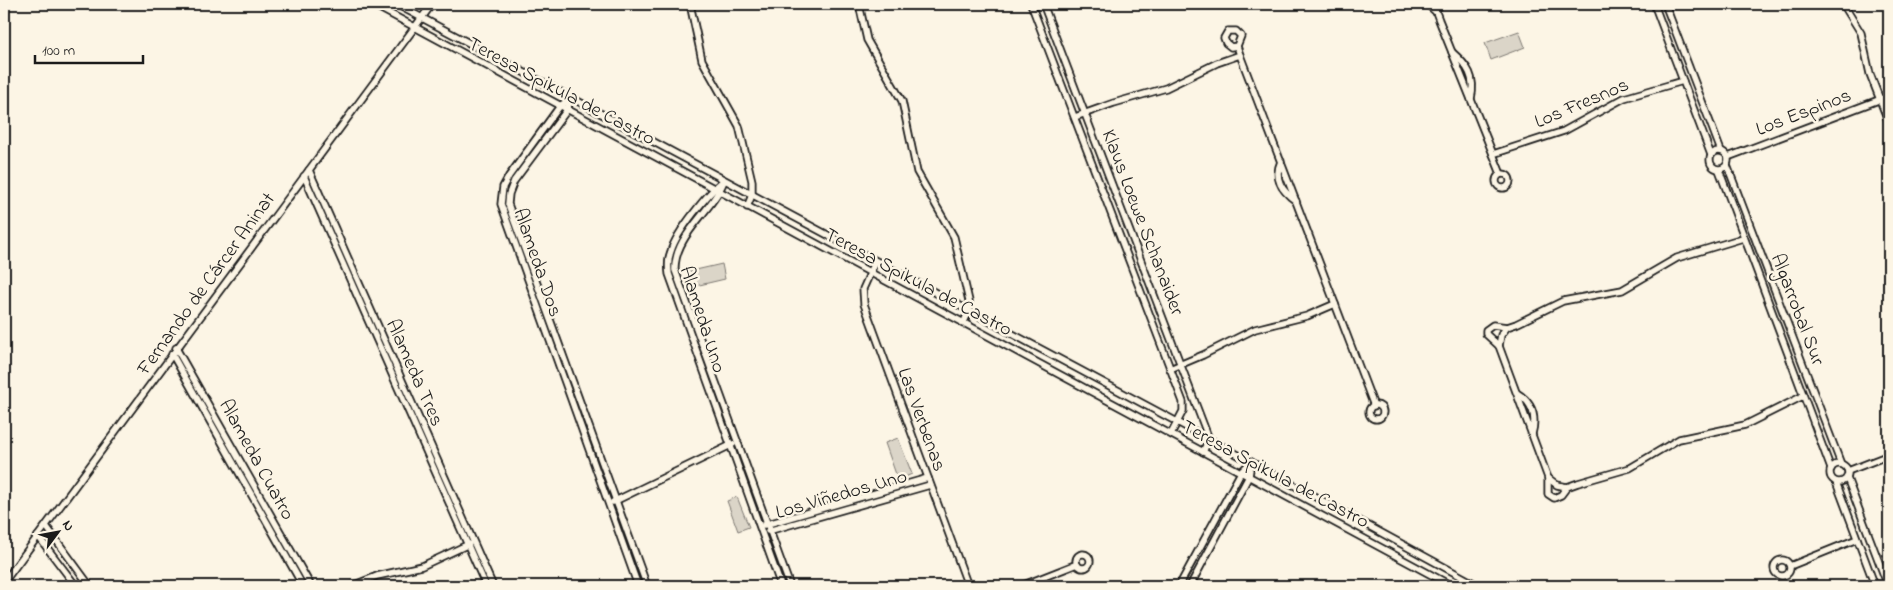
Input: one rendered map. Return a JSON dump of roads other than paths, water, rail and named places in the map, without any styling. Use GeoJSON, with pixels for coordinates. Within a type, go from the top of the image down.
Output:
{"type":"FeatureCollection","features":[{"type":"Feature","properties":{"kind":"street","name":"Teresa Spikula de Castro"},"geometry":{"type":"LineString","coordinates":[[372,4],[719,193],[1452,586]]}},
{"type":"Feature","properties":{"kind":"street","name":"Teresa Spikula de Castro"},"geometry":{"type":"LineString","coordinates":[[396,4],[875,262],[1209,439],[1479,586]]}},
{"type":"Feature","properties":{"kind":"street","name":"Fernando de Cárcer Aninat"},"geometry":{"type":"LineString","coordinates":[[4,582],[432,4]]}},
{"type":"Feature","properties":{"kind":"street"},"geometry":{"type":"LineString","coordinates":[[690,4],[702,60],[731,108],[739,126],[751,176],[752,195],[747,207]]}},
{"type":"Feature","properties":{"kind":"street"},"geometry":{"type":"LineString","coordinates":[[859,4],[867,40],[902,101],[917,172],[954,237],[967,292],[969,311],[963,324]]}},
{"type":"Feature","properties":{"kind":"street","name":"Klaus Loewe Schanaider"},"geometry":{"type":"LineString","coordinates":[[1031,4],[1184,405],[1171,434]]}},
{"type":"Feature","properties":{"kind":"street","name":"Klaus Loewe Schanaider"},"geometry":{"type":"LineString","coordinates":[[1043,4],[1209,439]]}},
{"type":"Feature","properties":{"kind":"street"},"geometry":{"type":"LineString","coordinates":[[1427,4],[1436,12],[1501,174]]}},
{"type":"Feature","properties":{"kind":"street"},"geometry":{"type":"LineString","coordinates":[[1436,12],[1439,4]]}},
{"type":"Feature","properties":{"kind":"street"},"geometry":{"type":"LineString","coordinates":[[1654,4],[1712,155],[1711,164],[1719,170],[1727,165],[1728,157],[1721,151],[1665,4]]}},
{"type":"Feature","properties":{"kind":"street"},"geometry":{"type":"LineString","coordinates":[[1843,4],[1861,33],[1868,67],[1889,123]]}},
{"type":"Feature","properties":{"kind":"street"},"geometry":{"type":"LineString","coordinates":[[1237,46],[1374,406]]}},
{"type":"Feature","properties":{"kind":"street"},"geometry":{"type":"LineString","coordinates":[[1452,52],[1471,72],[1473,85],[1471,100]]}},
{"type":"Feature","properties":{"kind":"street"},"geometry":{"type":"LineString","coordinates":[[1075,117],[1166,88],[1217,63],[1240,55]]}},
{"type":"Feature","properties":{"kind":"street","name":"Los Fresnos"},"geometry":{"type":"LineString","coordinates":[[1493,154],[1564,131],[1624,98],[1683,81]]}},
{"type":"Feature","properties":{"kind":"street","name":"Los Espinos"},"geometry":{"type":"LineString","coordinates":[[1728,157],[1889,96]]}},
{"type":"Feature","properties":{"kind":"street","name":"Alameda Dos"},"geometry":{"type":"LineString","coordinates":[[571,98],[560,106],[507,180],[502,193],[502,204],[638,586]]}},
{"type":"Feature","properties":{"kind":"street","name":"Alameda Dos"},"geometry":{"type":"LineString","coordinates":[[571,98],[567,110],[514,181],[509,194],[508,204],[647,586]]}},
{"type":"Feature","properties":{"kind":"street"},"geometry":{"type":"LineString","coordinates":[[1712,155],[1721,151]]}},
{"type":"Feature","properties":{"kind":"street"},"geometry":{"type":"LineString","coordinates":[[1281,161],[1278,172],[1280,184],[1296,201]]}},
{"type":"Feature","properties":{"kind":"street","name":"Algarrobal Sur"},"geometry":{"type":"LineString","coordinates":[[1727,165],[1841,464]]}},
{"type":"Feature","properties":{"kind":"street","name":"Alameda Tres"},"geometry":{"type":"LineString","coordinates":[[308,170],[494,586]]}},
{"type":"Feature","properties":{"kind":"street","name":"Algarrobal Sur"},"geometry":{"type":"LineString","coordinates":[[1719,170],[1831,469]]}},
{"type":"Feature","properties":{"kind":"street","name":"Alameda Tres"},"geometry":{"type":"LineString","coordinates":[[304,176],[486,586]]}},
{"type":"Feature","properties":{"kind":"street","name":"Alameda Uno"},"geometry":{"type":"LineString","coordinates":[[724,180],[713,189],[675,240],[668,267],[672,286],[781,586]]}},
{"type":"Feature","properties":{"kind":"street","name":"Alameda Uno"},"geometry":{"type":"LineString","coordinates":[[724,180],[719,193],[681,243],[676,258],[675,270],[790,586]]}},
{"type":"Feature","properties":{"kind":"street"},"geometry":{"type":"LineString","coordinates":[[1567,487],[1559,496],[1551,497],[1548,492],[1548,478],[1517,393],[1498,346],[1486,336],[1486,330],[1493,326],[1507,327],[1525,321],[1563,301],[1622,290],[1677,258],[1743,238]]}},
{"type":"Feature","properties":{"kind":"street","name":"Las Verbenas"},"geometry":{"type":"LineString","coordinates":[[875,262],[863,289],[864,304],[968,586]]}},
{"type":"Feature","properties":{"kind":"street"},"geometry":{"type":"LineString","coordinates":[[1170,369],[1256,329],[1307,316],[1335,304]]}},
{"type":"Feature","properties":{"kind":"street"},"geometry":{"type":"LineString","coordinates":[[1498,346],[1501,336],[1507,327]]}},
{"type":"Feature","properties":{"kind":"street","name":"Alameda Cuatro"},"geometry":{"type":"LineString","coordinates":[[176,348],[310,586]]}},
{"type":"Feature","properties":{"kind":"street","name":"Alameda Cuatro"},"geometry":{"type":"LineString","coordinates":[[172,354],[303,586]]}},
{"type":"Feature","properties":{"kind":"street"},"geometry":{"type":"LineString","coordinates":[[1517,393],[1526,400],[1533,411],[1535,420],[1532,434]]}},
{"type":"Feature","properties":{"kind":"street"},"geometry":{"type":"LineString","coordinates":[[1548,478],[1557,485],[1567,487],[1622,472],[1678,439],[1744,425],[1803,396]]}},
{"type":"Feature","properties":{"kind":"street"},"geometry":{"type":"LineString","coordinates":[[1203,452],[1209,439]]}},
{"type":"Feature","properties":{"kind":"street"},"geometry":{"type":"LineString","coordinates":[[608,504],[737,442]]}},
{"type":"Feature","properties":{"kind":"street"},"geometry":{"type":"LineString","coordinates":[[1848,471],[1889,455]]}},
{"type":"Feature","properties":{"kind":"street"},"geometry":{"type":"LineString","coordinates":[[1179,586],[1241,472],[1251,462]]}},
{"type":"Feature","properties":{"kind":"street"},"geometry":{"type":"LineString","coordinates":[[1190,586],[1249,476],[1251,462]]}},
{"type":"Feature","properties":{"kind":"street"},"geometry":{"type":"LineString","coordinates":[[1848,471],[1841,464],[1831,469],[1831,478],[1836,482],[1875,586]]}},
{"type":"Feature","properties":{"kind":"street"},"geometry":{"type":"LineString","coordinates":[[1848,471],[1847,478],[1888,586]]}},
{"type":"Feature","properties":{"kind":"street","name":"Los Viñedos Uno"},"geometry":{"type":"LineString","coordinates":[[768,528],[928,478]]}},
{"type":"Feature","properties":{"kind":"street"},"geometry":{"type":"LineString","coordinates":[[1836,482],[1843,482],[1847,478]]}},
{"type":"Feature","properties":{"kind":"street","name":"Los Viñedos Uno"},"geometry":{"type":"LineString","coordinates":[[760,530],[930,485]]}},
{"type":"Feature","properties":{"kind":"street"},"geometry":{"type":"LineString","coordinates":[[46,526],[90,586]]}},
{"type":"Feature","properties":{"kind":"street"},"geometry":{"type":"LineString","coordinates":[[38,536],[76,586]]}},
{"type":"Feature","properties":{"kind":"street"},"geometry":{"type":"LineString","coordinates":[[1790,566],[1858,539]]}},
{"type":"Feature","properties":{"kind":"street"},"geometry":{"type":"LineString","coordinates":[[352,586],[377,576],[422,566],[474,541]]}},
{"type":"Feature","properties":{"kind":"street"},"geometry":{"type":"LineString","coordinates":[[1021,586],[1077,564]]}},
{"type":"Feature","properties":{"kind":"street"},"geometry":{"type":"LineString","coordinates":[[1458,586],[1463,578]]}}]}
